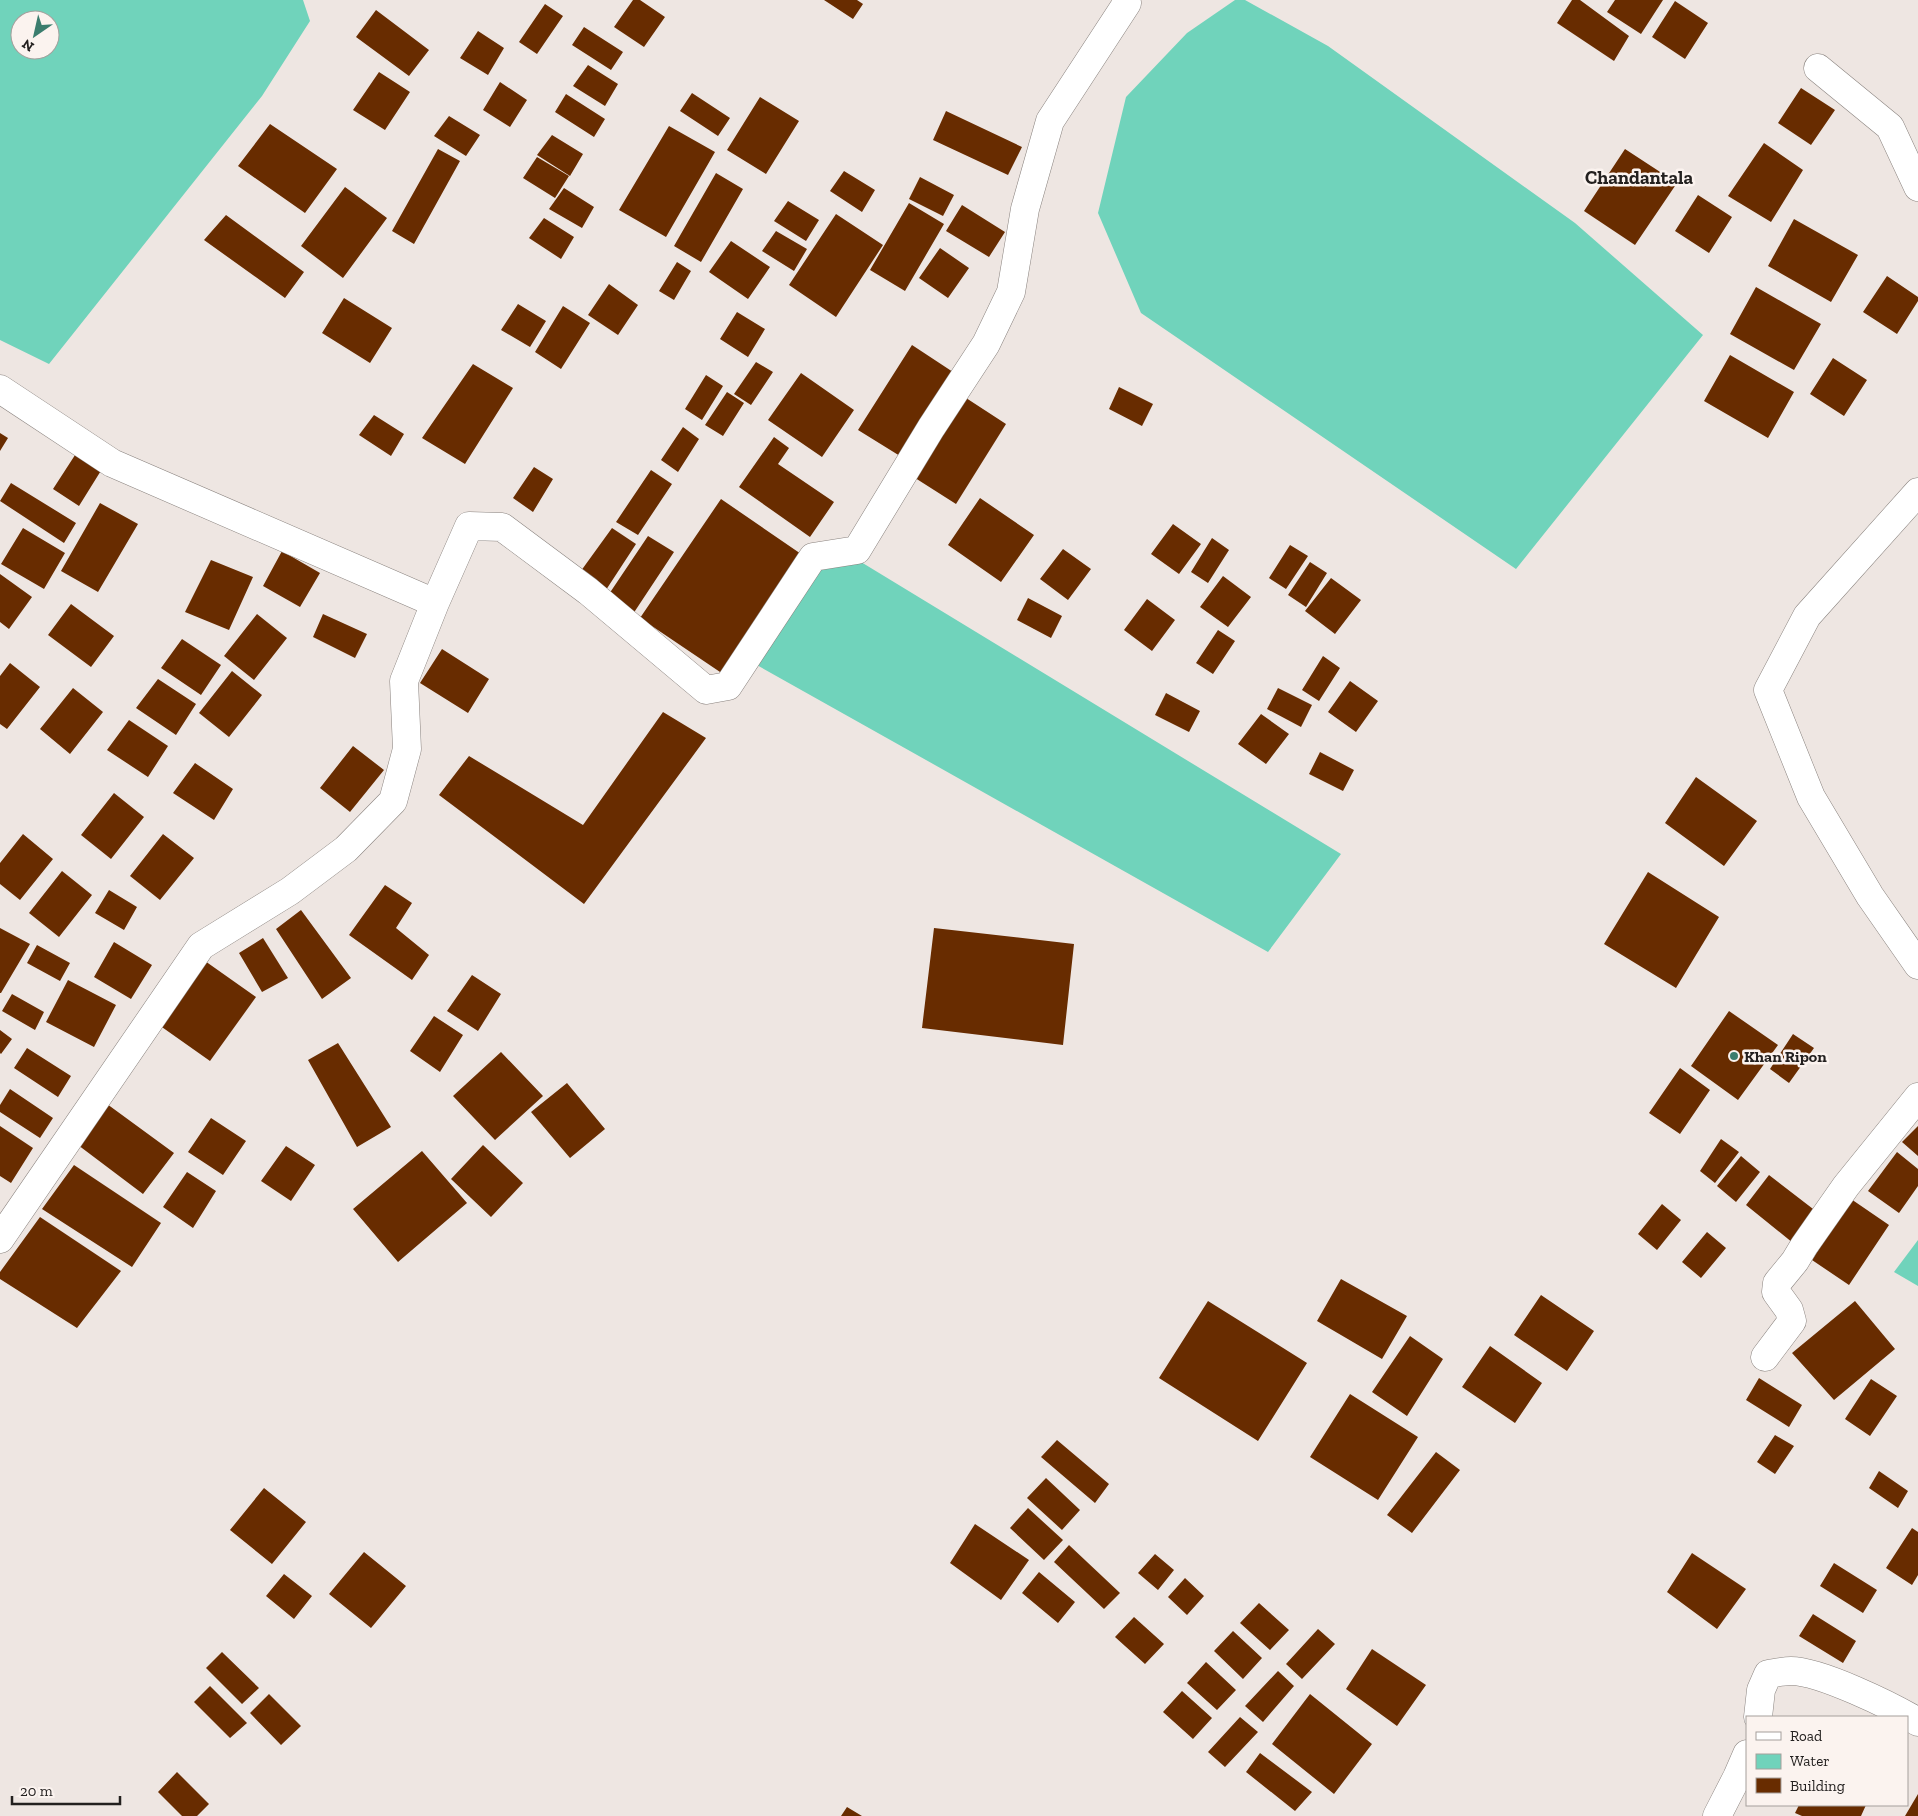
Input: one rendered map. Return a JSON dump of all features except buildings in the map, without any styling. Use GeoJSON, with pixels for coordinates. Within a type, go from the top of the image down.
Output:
{"type":"FeatureCollection","features":[{"type":"Feature","properties":{"kind":"street"},"geometry":{"type":"LineString","coordinates":[[0,1240],[201,946],[290,891],[346,849],[393,801],[407,749],[404,680],[469,526],[502,527],[588,591],[706,690],[728,686],[813,557],[857,550],[931,428],[986,344],[1011,292],[1025,209],[1050,121],[1126,0]]}},
{"type":"Feature","properties":{"kind":"street"},"geometry":{"type":"LineString","coordinates":[[1818,68],[1890,127],[1918,187]]}},
{"type":"Feature","properties":{"kind":"street"},"geometry":{"type":"LineString","coordinates":[[0,389],[112,463],[435,603]]}},
{"type":"Feature","properties":{"kind":"street"},"geometry":{"type":"LineString","coordinates":[[1918,492],[1807,616],[1768,690],[1810,797],[1870,896],[1918,966]]}},
{"type":"Feature","properties":{"kind":"street"},"geometry":{"type":"LineString","coordinates":[[1765,1356],[1792,1321],[1789,1310],[1776,1292],[1777,1283],[1795,1261],[1846,1186],[1918,1097]]}},
{"type":"Feature","properties":{"kind":"street"},"geometry":{"type":"LineString","coordinates":[[1758,1716],[1761,1690],[1768,1674],[1792,1671],[1819,1676],[1900,1711],[1918,1722]]}},
{"type":"Feature","properties":{"kind":"street"},"geometry":{"type":"LineString","coordinates":[[1717,1816],[1746,1756]]}},
{"type":"Feature","properties":{"kind":"water"},"geometry":{"type":"Polygon","coordinates":[[[0,0],[303,0],[310,21],[262,96],[49,364],[0,340],[0,0]]]}},
{"type":"Feature","properties":{"kind":"water"},"geometry":{"type":"Polygon","coordinates":[[[1235,0],[1245,0],[1328,46],[1575,223],[1703,335],[1516,569],[1141,313],[1098,213],[1126,97],[1187,33],[1235,0]]]}},
{"type":"Feature","properties":{"kind":"water"},"geometry":{"type":"Polygon","coordinates":[[[861,562],[1341,854],[1268,952],[755,664],[823,567],[861,562]]]}},
{"type":"Feature","properties":{"kind":"water"},"geometry":{"type":"Polygon","coordinates":[[[1918,1240],[1918,1286],[1894,1272],[1918,1240]]]}},
{"type":"Feature","properties":{"kind":"place","name":"Khan Ripon"},"geometry":{"type":"Point","coordinates":[1734,1056]}},
{"type":"Feature","properties":{"kind":"district","name":"Chandantala"},"geometry":{"type":"Point","coordinates":[1639,177]}}]}
